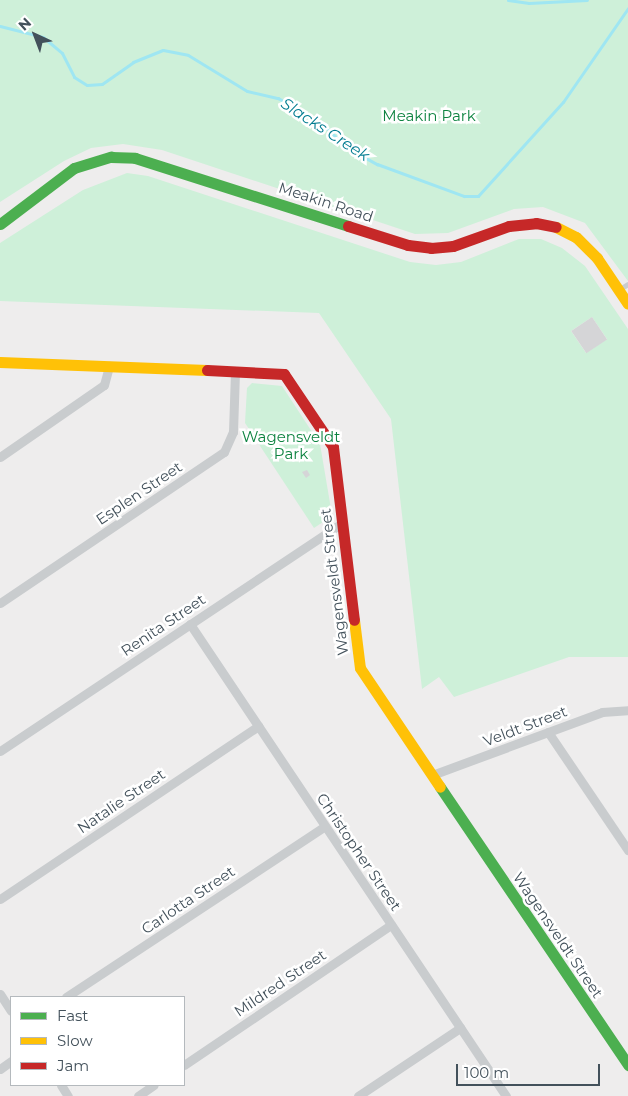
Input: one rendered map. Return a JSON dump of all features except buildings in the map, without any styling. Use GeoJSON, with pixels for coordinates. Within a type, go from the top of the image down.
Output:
{"type":"FeatureCollection","features":[{"type":"Feature","properties":{"kind":"street","name":"Meakin Road"},"geometry":{"type":"LineString","coordinates":[[0,224],[74,168],[111,157],[134,158],[408,245],[431,248],[453,246],[510,226],[536,222],[557,227],[576,237],[597,258],[623,287],[628,304]]}},
{"type":"Feature","properties":{"kind":"street","name":"Wagensveldt Street"},"geometry":{"type":"LineString","coordinates":[[0,362],[278,373],[291,380],[330,439],[360,668],[628,1065]]}},
{"type":"Feature","properties":{"kind":"street"},"geometry":{"type":"LineString","coordinates":[[0,457],[104,385],[109,366]]}},
{"type":"Feature","properties":{"kind":"street","name":"Esplen Street"},"geometry":{"type":"LineString","coordinates":[[0,603],[224,452],[233,432],[235,371]]}},
{"type":"Feature","properties":{"kind":"street","name":"Renita Street"},"geometry":{"type":"LineString","coordinates":[[0,751],[342,523]]}},
{"type":"Feature","properties":{"kind":"street","name":"Christopher Street"},"geometry":{"type":"LineString","coordinates":[[190,624],[506,1096]]}},
{"type":"Feature","properties":{"kind":"street","name":"Veldt Street"},"geometry":{"type":"LineString","coordinates":[[432,775],[602,712],[628,710]]}},
{"type":"Feature","properties":{"kind":"street","name":"Natalie Street"},"geometry":{"type":"LineString","coordinates":[[0,899],[258,726]]}},
{"type":"Feature","properties":{"kind":"street"},"geometry":{"type":"LineString","coordinates":[[548,732],[628,850]]}},
{"type":"Feature","properties":{"kind":"street","name":"Carlotta Street"},"geometry":{"type":"LineString","coordinates":[[68,996],[325,826]]}},
{"type":"Feature","properties":{"kind":"street","name":"Mildred Street"},"geometry":{"type":"LineString","coordinates":[[185,1064],[391,925]]}},
{"type":"Feature","properties":{"kind":"street"},"geometry":{"type":"LineString","coordinates":[[0,994],[10,1009]]}},
{"type":"Feature","properties":{"kind":"street"},"geometry":{"type":"LineString","coordinates":[[358,1096],[460,1028]]}},
{"type":"Feature","properties":{"kind":"street"},"geometry":{"type":"LineString","coordinates":[[138,1096],[153,1086]]}},
{"type":"Feature","properties":{"kind":"green space","name":"Meakin Park"},"geometry":{"type":"Polygon","coordinates":[[[0,0],[628,0],[628,281],[585,223],[543,207],[514,209],[448,233],[415,234],[162,150],[123,144],[91,148],[64,161],[0,202],[0,0]]]}},
{"type":"Feature","properties":{"kind":"green space"},"geometry":{"type":"Polygon","coordinates":[[[127,173],[148,176],[410,262],[436,265],[461,262],[519,239],[541,239],[562,248],[585,266],[628,329],[628,657],[569,657],[454,697],[439,677],[422,689],[391,419],[319,313],[0,301],[0,243],[83,190],[127,173]],[[592,317],[571,331],[586,353],[607,339],[592,317]]]}},
{"type":"Feature","properties":{"kind":"green space","name":"Wagensveldt Park"},"geometry":{"type":"Polygon","coordinates":[[[252,383],[282,386],[320,444],[331,509],[326,520],[314,528],[245,423],[247,388],[252,383]]]}},
{"type":"Feature","properties":{"kind":"waterway"},"geometry":{"type":"LineString","coordinates":[[508,0],[529,3],[587,0]]}},
{"type":"Feature","properties":{"kind":"waterway","name":"Slacks Creek"},"geometry":{"type":"LineString","coordinates":[[0,26],[43,37],[62,53],[74,77],[87,85],[102,84],[133,62],[163,50],[188,55],[247,91],[278,98],[325,126],[344,146],[377,164],[464,196],[478,196],[563,102],[628,8]]}},
{"type":"Feature","properties":{"kind":"traffic: fast"},"geometry":{"type":"LineString","coordinates":[[0,224],[74,168],[111,157],[135,158],[348,226]]}},
{"type":"Feature","properties":{"kind":"traffic: fast"},"geometry":{"type":"LineString","coordinates":[[440,787],[628,1065]]}},
{"type":"Feature","properties":{"kind":"traffic: slow"},"geometry":{"type":"LineString","coordinates":[[556,227],[576,237],[597,258],[628,304]]}},
{"type":"Feature","properties":{"kind":"traffic: slow"},"geometry":{"type":"LineString","coordinates":[[0,362],[207,370]]}},
{"type":"Feature","properties":{"kind":"traffic: slow"},"geometry":{"type":"LineString","coordinates":[[354,620],[360,668],[440,787]]}},
{"type":"Feature","properties":{"kind":"traffic: jam"},"geometry":{"type":"LineString","coordinates":[[348,226],[408,245],[431,248],[453,246],[509,226],[536,223],[556,227]]}},
{"type":"Feature","properties":{"kind":"traffic: jam"},"geometry":{"type":"LineString","coordinates":[[207,370],[284,374],[333,447],[354,620]]}}]}
